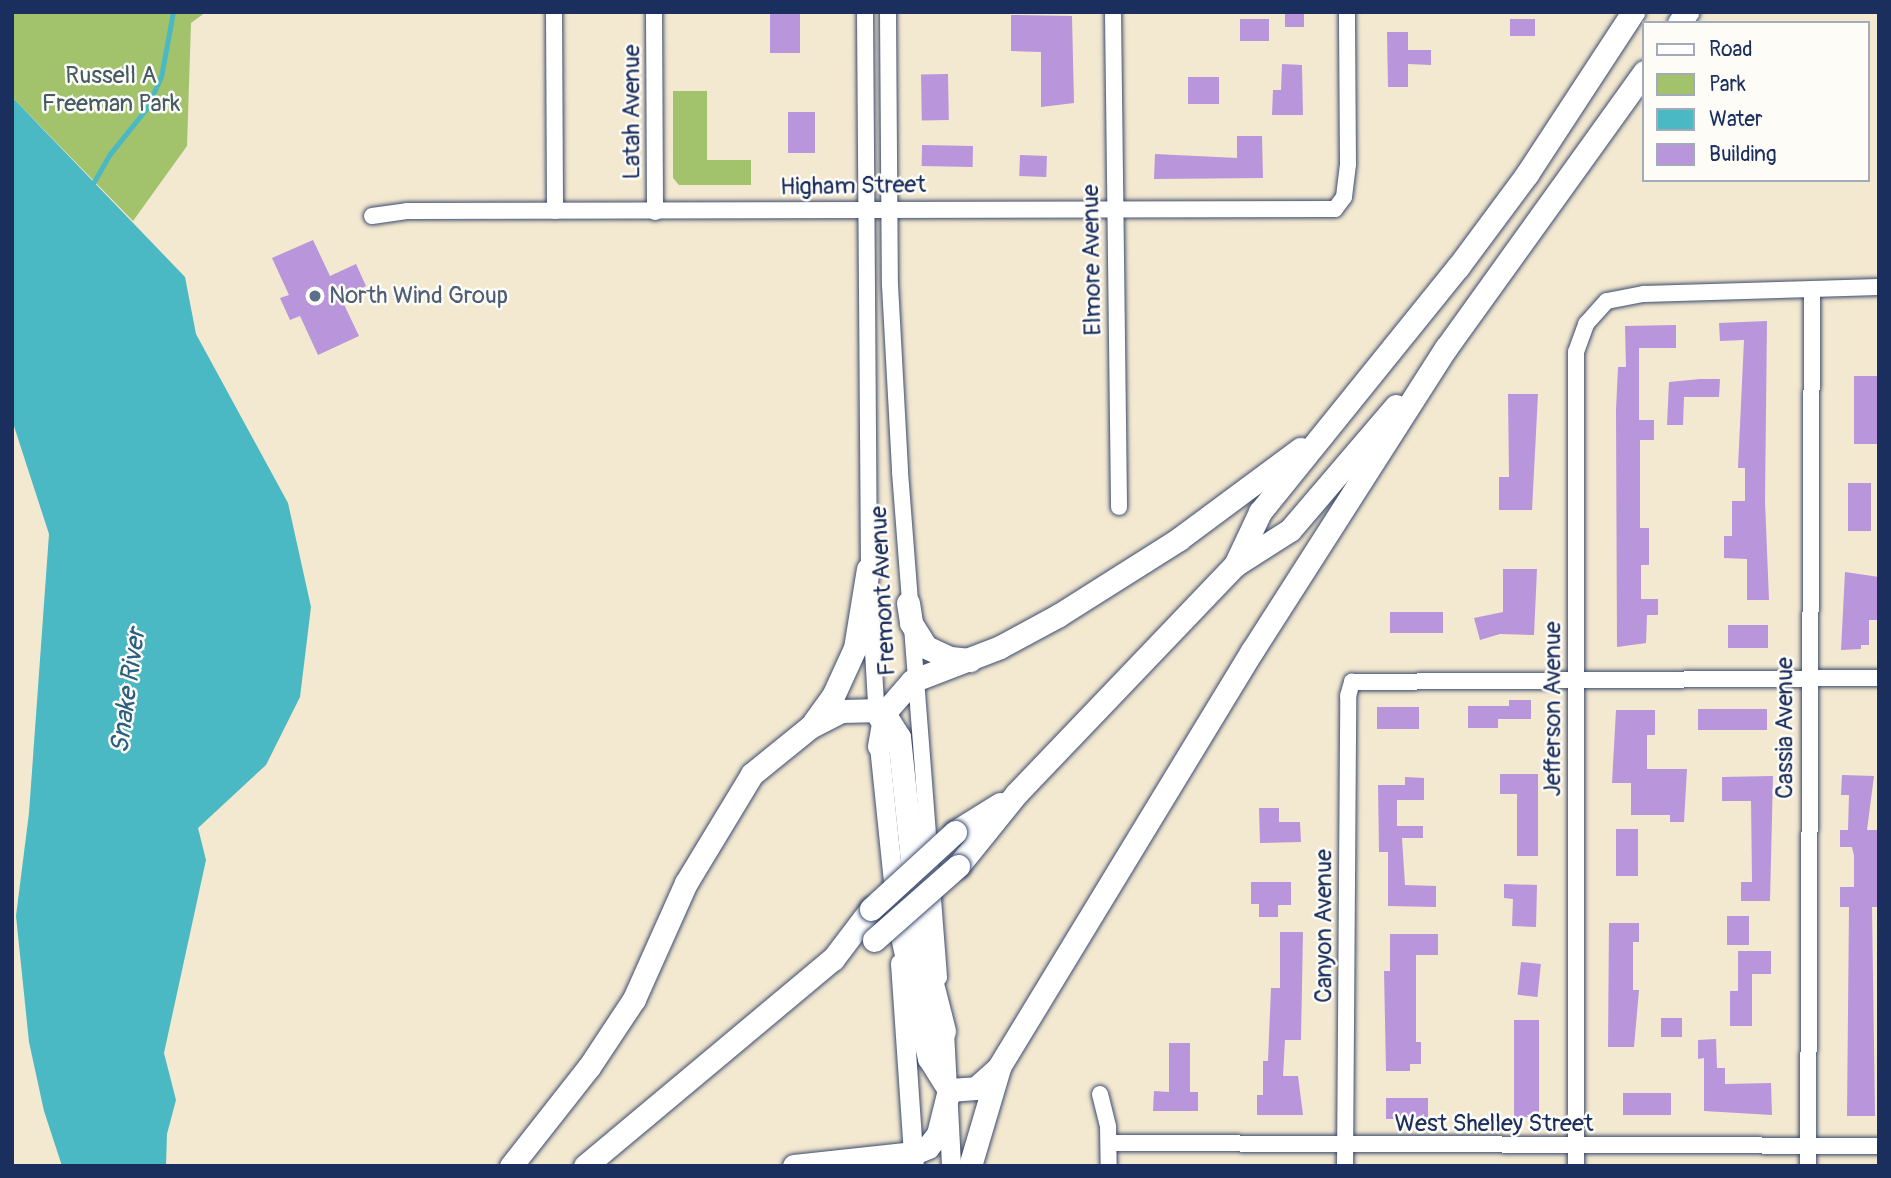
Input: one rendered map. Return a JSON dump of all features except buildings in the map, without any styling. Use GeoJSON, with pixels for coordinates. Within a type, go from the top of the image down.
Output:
{"type":"FeatureCollection","features":[{"type":"Feature","properties":{"kind":"highway"},"geometry":{"type":"LineString","coordinates":[[1235,565],[1260,512],[1331,427],[1527,173],[1633,12]]}},
{"type":"Feature","properties":{"kind":"highway"},"geometry":{"type":"LineString","coordinates":[[970,1166],[999,1067],[1252,651],[1446,348],[1643,73]]}},
{"type":"Feature","properties":{"kind":"highway"},"geometry":{"type":"LineString","coordinates":[[833,959],[874,940],[957,866],[1017,793],[1235,565],[1290,530],[1446,348]]}},
{"type":"Feature","properties":{"kind":"highway"},"geometry":{"type":"LineString","coordinates":[[511,1166],[589,1067],[634,999],[687,883],[752,774],[810,727],[841,711],[880,710],[912,681],[970,660],[1059,615],[1122,576],[1331,427]]}},
{"type":"Feature","properties":{"kind":"highway"},"geometry":{"type":"LineString","coordinates":[[810,727],[833,696],[855,649],[868,569]]}},
{"type":"Feature","properties":{"kind":"highway"},"geometry":{"type":"LineString","coordinates":[[908,603],[911,623],[926,647],[970,660]]}},
{"type":"Feature","properties":{"kind":"highway"},"geometry":{"type":"LineString","coordinates":[[879,746],[880,710]]}},
{"type":"Feature","properties":{"kind":"highway"},"geometry":{"type":"LineString","coordinates":[[880,710],[899,737],[920,936],[944,1031]]}},
{"type":"Feature","properties":{"kind":"highway"},"geometry":{"type":"LineString","coordinates":[[585,1166],[833,959],[871,909],[956,832],[1017,793]]}},
{"type":"Feature","properties":{"kind":"highway"},"geometry":{"type":"LineString","coordinates":[[897,914],[916,987],[923,1042],[940,1081],[949,1090],[976,1088],[999,1067]]}},
{"type":"Feature","properties":{"kind":"highway"},"geometry":{"type":"LineString","coordinates":[[807,1165],[914,1159],[938,1134],[949,1090]]}},
{"type":"Feature","properties":{"kind":"main road"},"geometry":{"type":"LineString","coordinates":[[879,746],[897,914],[914,1159]]}},
{"type":"Feature","properties":{"kind":"main road","name":"Fremont Avenue"},"geometry":{"type":"LineString","coordinates":[[944,1031],[951,1166]]}},
{"type":"Feature","properties":{"kind":"street"},"geometry":{"type":"LineString","coordinates":[[554,12],[555,211]]}},
{"type":"Feature","properties":{"kind":"street","name":"Latah Avenue"},"geometry":{"type":"LineString","coordinates":[[654,12],[655,212]]}},
{"type":"Feature","properties":{"kind":"street","name":"Fremont Avenue"},"geometry":{"type":"LineString","coordinates":[[864,12],[868,569],[880,710]]}},
{"type":"Feature","properties":{"kind":"street","name":"Fremont Avenue"},"geometry":{"type":"LineString","coordinates":[[888,12],[889,207],[912,681],[944,1031]]}},
{"type":"Feature","properties":{"kind":"street","name":"Elmore Avenue"},"geometry":{"type":"LineString","coordinates":[[1113,12],[1113,207],[1119,507]]}},
{"type":"Feature","properties":{"kind":"street","name":"Higham Street"},"geometry":{"type":"LineString","coordinates":[[372,216],[407,211],[655,212],[889,207],[1335,209],[1344,197],[1349,164],[1347,12]]}},
{"type":"Feature","properties":{"kind":"street","name":"Jefferson Avenue"},"geometry":{"type":"LineString","coordinates":[[1576,1166],[1576,352],[1586,324],[1607,301],[1644,294],[1879,287]]}},
{"type":"Feature","properties":{"kind":"street","name":"Cassia Avenue"},"geometry":{"type":"LineString","coordinates":[[1808,1166],[1808,678],[1812,290]]}},
{"type":"Feature","properties":{"kind":"street"},"geometry":{"type":"LineString","coordinates":[[1576,677],[1879,678]]}},
{"type":"Feature","properties":{"kind":"street","name":"Canyon Avenue"},"geometry":{"type":"LineString","coordinates":[[1345,1166],[1348,687],[1360,679],[1576,677]]}},
{"type":"Feature","properties":{"kind":"street"},"geometry":{"type":"LineString","coordinates":[[1100,1094],[1109,1143],[1109,1166]]}},
{"type":"Feature","properties":{"kind":"street","name":"West Shelley Street"},"geometry":{"type":"LineString","coordinates":[[1109,1143],[1576,1147],[1879,1146]]}},
{"type":"Feature","properties":{"kind":"green space","name":"Russell A Freeman Park"},"geometry":{"type":"Polygon","coordinates":[[[12,12],[206,12],[191,23],[187,146],[133,221],[12,97],[12,12]]]}},
{"type":"Feature","properties":{"kind":"green space"},"geometry":{"type":"Polygon","coordinates":[[[673,91],[707,91],[707,160],[751,160],[751,185],[679,185],[673,178],[673,91]]]}},
{"type":"Feature","properties":{"kind":"water","name":"Snake River"},"geometry":{"type":"Polygon","coordinates":[[[12,97],[185,277],[196,334],[288,503],[311,607],[300,697],[266,765],[198,828],[206,860],[164,1053],[176,1100],[167,1134],[166,1166],[62,1166],[44,1111],[29,1042],[16,916],[29,813],[49,534],[12,420],[12,97]]]}},
{"type":"Feature","properties":{"kind":"waterway"},"geometry":{"type":"LineString","coordinates":[[92,185],[110,154],[147,108],[161,77],[173,12]]}},
{"type":"Feature","properties":{"kind":"place","name":"North Wind Group"},"geometry":{"type":"Point","coordinates":[315,296]}}]}
